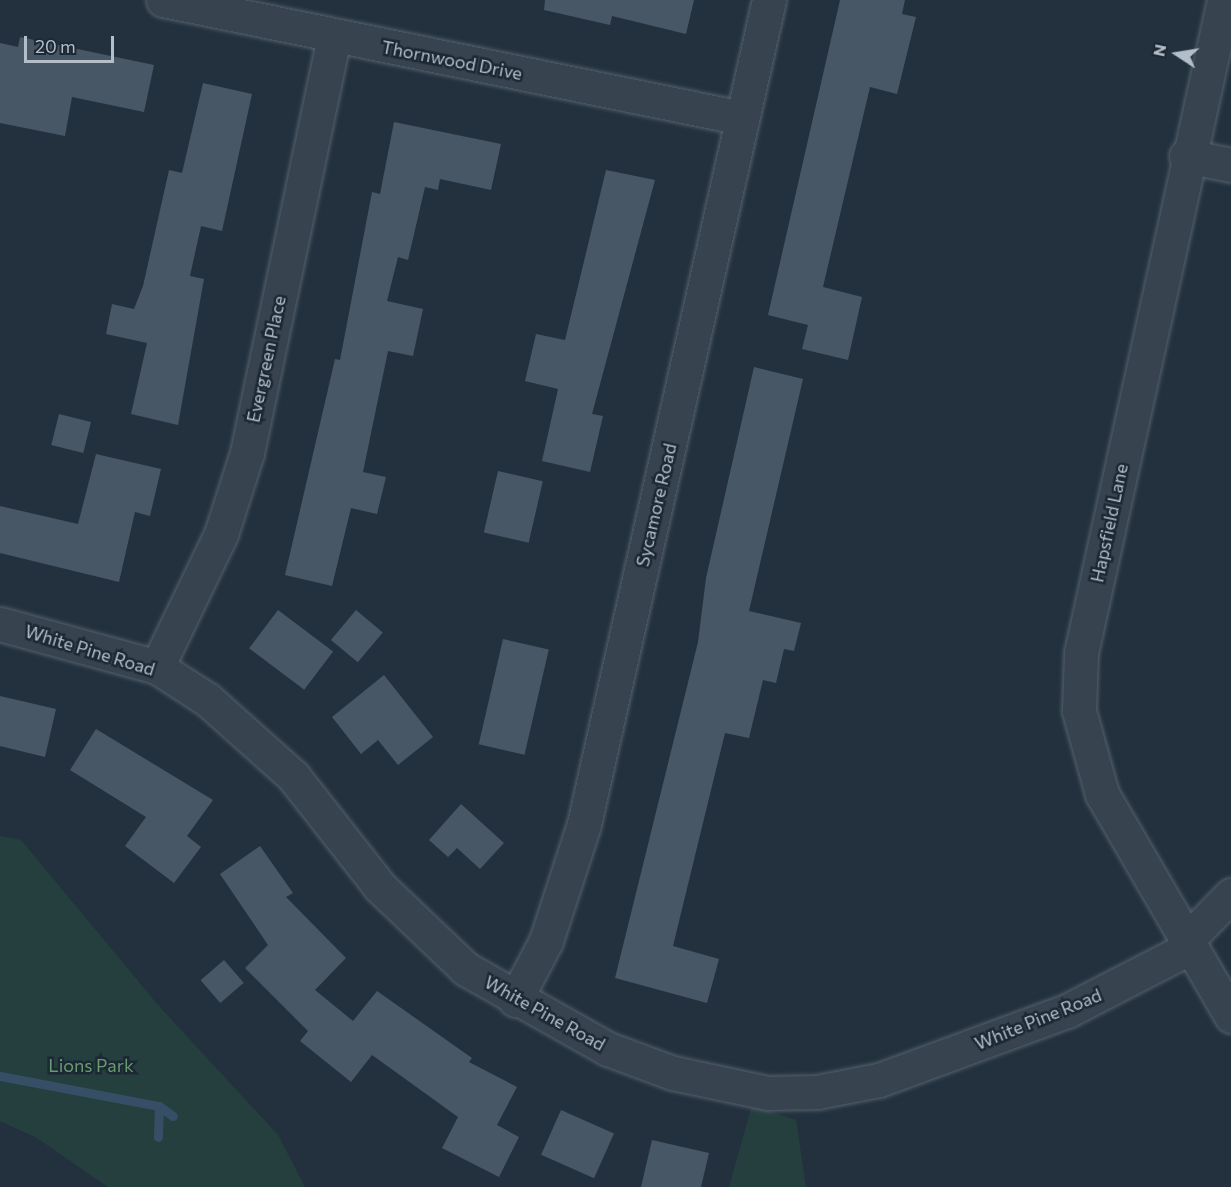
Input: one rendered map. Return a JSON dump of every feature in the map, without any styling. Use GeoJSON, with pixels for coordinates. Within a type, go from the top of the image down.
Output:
{"type":"FeatureCollection","features":[{"type":"Feature","properties":{"kind":"street","name":"Thornwood Drive"},"geometry":{"type":"LineString","coordinates":[[163,0],[334,37],[742,118]]}},
{"type":"Feature","properties":{"kind":"street","name":"Sycamore Road"},"geometry":{"type":"LineString","coordinates":[[515,1000],[546,941],[584,824],[769,0]]}},
{"type":"Feature","properties":{"kind":"street","name":"Hapsfield Lane"},"geometry":{"type":"LineString","coordinates":[[1224,0],[1186,156],[1081,653],[1078,711],[1102,794],[1187,945],[1231,1016]]}},
{"type":"Feature","properties":{"kind":"street","name":"Evergreen Place"},"geometry":{"type":"LineString","coordinates":[[157,667],[221,534],[247,453],[334,37]]}},
{"type":"Feature","properties":{"kind":"street"},"geometry":{"type":"LineString","coordinates":[[1186,156],[1231,165]]}},
{"type":"Feature","properties":{"kind":"street","name":"White Pine Road"},"geometry":{"type":"LineString","coordinates":[[0,624],[157,667],[254,737],[293,776],[424,934],[515,1000],[608,1049],[673,1073],[767,1092],[817,1092],[879,1080],[1067,1011],[1187,945],[1231,895]]}},
{"type":"Feature","properties":{"kind":"green space","name":"Lions Park"},"geometry":{"type":"Polygon","coordinates":[[[0,836],[21,840],[157,1004],[278,1135],[305,1187],[108,1187],[37,1138],[0,1121],[0,836]]]}},
{"type":"Feature","properties":{"kind":"green space"},"geometry":{"type":"Polygon","coordinates":[[[752,1105],[796,1120],[806,1187],[729,1187],[752,1105]]]}},
{"type":"Feature","properties":{"kind":"building"},"geometry":{"type":"Polygon","coordinates":[[[545,0],[694,0],[686,34],[612,16],[610,25],[544,10],[545,0]]]}},
{"type":"Feature","properties":{"kind":"building"},"geometry":{"type":"Polygon","coordinates":[[[840,0],[905,0],[902,14],[916,17],[897,94],[870,87],[823,287],[862,297],[848,360],[802,349],[808,325],[768,315],[840,0]]]}},
{"type":"Feature","properties":{"kind":"building"},"geometry":{"type":"Polygon","coordinates":[[[20,37],[154,65],[144,112],[72,97],[65,136],[0,123],[0,43],[18,47],[20,37]]]}},
{"type":"Feature","properties":{"kind":"building"},"geometry":{"type":"Polygon","coordinates":[[[203,83],[252,94],[222,231],[201,226],[190,276],[204,279],[178,425],[131,414],[147,343],[106,334],[112,304],[134,309],[143,286],[169,170],[182,173],[203,83]]]}},
{"type":"Feature","properties":{"kind":"building"},"geometry":{"type":"Polygon","coordinates":[[[394,122],[501,144],[491,190],[440,179],[438,190],[425,187],[408,260],[398,257],[387,301],[423,309],[413,356],[388,351],[363,472],[386,477],[377,514],[351,508],[332,586],[285,575],[335,359],[340,360],[372,192],[380,194],[394,122]]]}},
{"type":"Feature","properties":{"kind":"building"},"geometry":{"type":"Polygon","coordinates":[[[606,170],[655,180],[592,414],[603,416],[590,472],[542,461],[558,389],[525,381],[536,334],[565,340],[606,170]]]}},
{"type":"Feature","properties":{"kind":"building"},"geometry":{"type":"Polygon","coordinates":[[[754,367],[803,379],[749,611],[801,623],[794,651],[784,649],[776,683],[763,680],[749,738],[725,733],[673,946],[719,959],[707,1003],[615,978],[698,642],[706,578],[754,367]]]}},
{"type":"Feature","properties":{"kind":"building"},"geometry":{"type":"Polygon","coordinates":[[[59,414],[91,422],[83,453],[51,445],[59,414]]]}},
{"type":"Feature","properties":{"kind":"building"},"geometry":{"type":"Polygon","coordinates":[[[96,454],[161,469],[150,516],[135,512],[119,582],[0,553],[0,506],[78,524],[96,454]]]}},
{"type":"Feature","properties":{"kind":"building"},"geometry":{"type":"Polygon","coordinates":[[[498,471],[543,481],[529,543],[484,532],[498,471]]]}},
{"type":"Feature","properties":{"kind":"building"},"geometry":{"type":"Polygon","coordinates":[[[278,610],[333,652],[304,690],[249,648],[278,610]]]}},
{"type":"Feature","properties":{"kind":"building"},"geometry":{"type":"Polygon","coordinates":[[[356,610],[383,632],[358,662],[331,640],[356,610]]]}},
{"type":"Feature","properties":{"kind":"building"},"geometry":{"type":"Polygon","coordinates":[[[503,639],[549,650],[525,755],[479,744],[503,639]]]}},
{"type":"Feature","properties":{"kind":"building"},"geometry":{"type":"Polygon","coordinates":[[[384,675],[433,737],[398,765],[378,740],[361,754],[332,717],[384,675]]]}},
{"type":"Feature","properties":{"kind":"building"},"geometry":{"type":"Polygon","coordinates":[[[0,696],[56,709],[45,757],[0,746],[0,696]]]}},
{"type":"Feature","properties":{"kind":"building"},"geometry":{"type":"Polygon","coordinates":[[[96,729],[213,800],[187,836],[201,847],[174,883],[125,846],[146,817],[70,770],[96,729]]]}},
{"type":"Feature","properties":{"kind":"building"},"geometry":{"type":"Polygon","coordinates":[[[461,804],[504,843],[480,869],[457,848],[448,857],[429,840],[461,804]]]}},
{"type":"Feature","properties":{"kind":"building"},"geometry":{"type":"Polygon","coordinates":[[[260,846],[293,893],[286,897],[346,958],[315,990],[353,1021],[377,991],[472,1058],[469,1062],[517,1087],[497,1125],[519,1137],[499,1177],[442,1148],[458,1117],[372,1055],[351,1082],[300,1041],[308,1031],[245,968],[268,945],[220,874],[260,846]]]}},
{"type":"Feature","properties":{"kind":"building"},"geometry":{"type":"Polygon","coordinates":[[[224,960],[244,983],[220,1003],[201,980],[224,960]]]}},
{"type":"Feature","properties":{"kind":"building"},"geometry":{"type":"Polygon","coordinates":[[[561,1110],[614,1134],[594,1178],[541,1155],[561,1110]]]}},
{"type":"Feature","properties":{"kind":"building"},"geometry":{"type":"Polygon","coordinates":[[[652,1140],[709,1153],[701,1187],[641,1187],[652,1140]]]}},
{"type":"Feature","properties":{"kind":"waterway"},"geometry":{"type":"LineString","coordinates":[[0,1076],[159,1106],[158,1137]]}},
{"type":"Feature","properties":{"kind":"waterway"},"geometry":{"type":"LineString","coordinates":[[159,1106],[173,1116]]}}]}
